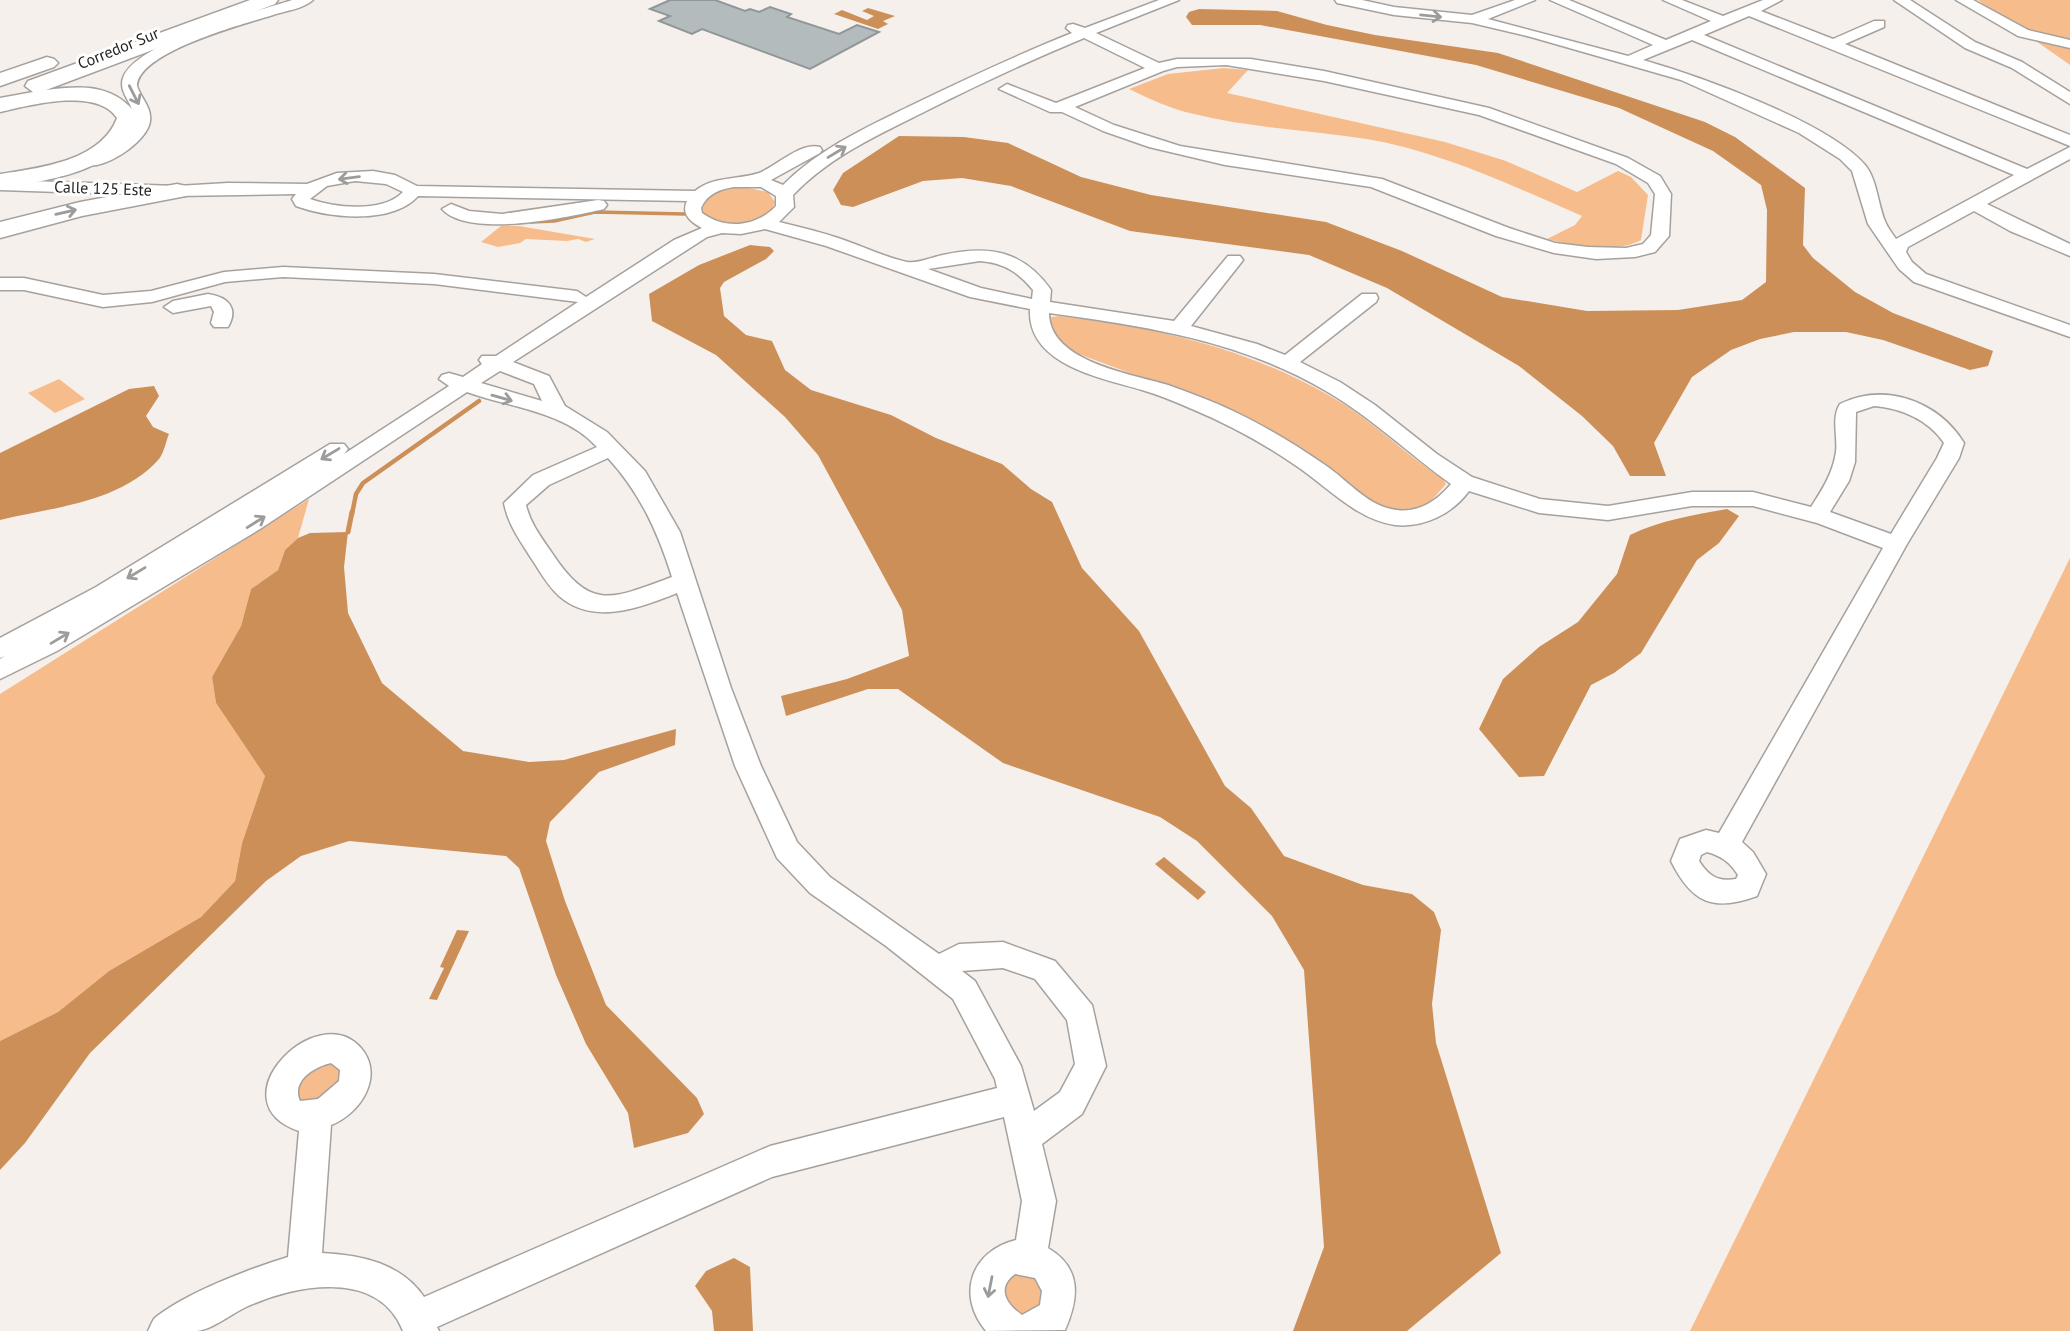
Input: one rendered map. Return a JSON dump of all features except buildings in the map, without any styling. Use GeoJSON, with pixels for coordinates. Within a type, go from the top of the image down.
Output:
{"type":"FeatureCollection","features":[{"type":"Feature","properties":{"kind":"highway","name":"Corredor Sur"},"geometry":{"type":"LineString","coordinates":[[0,98],[236,0]]}},
{"type":"Feature","properties":{"kind":"highway"},"geometry":{"type":"LineString","coordinates":[[0,98],[268,0]]}},
{"type":"Feature","properties":{"kind":"highway","name":"Corredor Sur"},"geometry":{"type":"LineString","coordinates":[[0,81],[110,37]]}},
{"type":"Feature","properties":{"kind":"highway"},"geometry":{"type":"LineString","coordinates":[[0,105],[43,96],[79,94],[106,99],[125,111],[128,118],[126,127],[110,146],[76,163],[0,183]]}},
{"type":"Feature","properties":{"kind":"highway"},"geometry":{"type":"LineString","coordinates":[[0,230],[93,206],[177,191]]}},
{"type":"Feature","properties":{"kind":"street"},"geometry":{"type":"LineString","coordinates":[[50,171],[96,160],[123,145],[140,129],[142,113],[128,87],[129,78],[142,62],[172,47],[306,0]]}},
{"type":"Feature","properties":{"kind":"street"},"geometry":{"type":"LineString","coordinates":[[695,206],[701,221],[723,228],[737,229],[774,220],[785,207],[784,194],[800,175],[878,128],[1137,0]]}},
{"type":"Feature","properties":{"kind":"street"},"geometry":{"type":"LineString","coordinates":[[490,360],[577,297],[680,229],[695,206],[720,185],[774,173],[917,92],[1084,26],[1172,0]]}},
{"type":"Feature","properties":{"kind":"street"},"geometry":{"type":"LineString","coordinates":[[1342,0],[1394,11],[1490,13],[1528,0]]}},
{"type":"Feature","properties":{"kind":"street"},"geometry":{"type":"LineString","coordinates":[[1557,0],[1665,45]]}},
{"type":"Feature","properties":{"kind":"street"},"geometry":{"type":"LineString","coordinates":[[1670,0],[1725,22]]}},
{"type":"Feature","properties":{"kind":"street"},"geometry":{"type":"LineString","coordinates":[[1631,60],[1775,0]]}},
{"type":"Feature","properties":{"kind":"street"},"geometry":{"type":"LineString","coordinates":[[1901,0],[1957,37],[1984,52],[2017,65],[2070,99]]}},
{"type":"Feature","properties":{"kind":"street"},"geometry":{"type":"LineString","coordinates":[[1963,0],[2023,33],[2070,44]]}},
{"type":"Feature","properties":{"kind":"street"},"geometry":{"type":"LineString","coordinates":[[1749,11],[2070,141]]}},
{"type":"Feature","properties":{"kind":"street"},"geometry":{"type":"LineString","coordinates":[[1471,12],[1631,60],[1710,87],[1805,130],[1860,169],[1877,224],[1905,265],[1931,282],[2070,331]]}},
{"type":"Feature","properties":{"kind":"street"},"geometry":{"type":"LineString","coordinates":[[1832,44],[1879,24]]}},
{"type":"Feature","properties":{"kind":"street"},"geometry":{"type":"LineString","coordinates":[[1084,26],[1158,68]]}},
{"type":"Feature","properties":{"kind":"street"},"geometry":{"type":"LineString","coordinates":[[1957,37],[2023,33]]}},
{"type":"Feature","properties":{"kind":"street"},"geometry":{"type":"LineString","coordinates":[[1693,35],[2028,175]]}},
{"type":"Feature","properties":{"kind":"street"},"geometry":{"type":"LineString","coordinates":[[1007,89],[1047,107],[1064,107],[1158,68],[1209,61],[1251,63],[1483,111],[1622,161],[1654,180],[1663,194],[1660,236],[1649,248],[1623,253],[1582,252],[1542,246],[1420,198],[1373,183],[1158,147],[1111,131],[1064,107]]}},
{"type":"Feature","properties":{"kind":"street"},"geometry":{"type":"LineString","coordinates":[[1897,252],[1900,244],[2070,152]]}},
{"type":"Feature","properties":{"kind":"street"},"geometry":{"type":"LineString","coordinates":[[408,196],[402,182],[373,176],[338,179],[304,194],[308,206],[337,212],[373,209],[408,196],[485,191],[548,205],[695,206]]}},
{"type":"Feature","properties":{"kind":"street"},"geometry":{"type":"LineString","coordinates":[[741,181],[767,184],[784,194]]}},
{"type":"Feature","properties":{"kind":"street","name":"Calle 125 Este"},"geometry":{"type":"LineString","coordinates":[[0,183],[206,191],[217,195],[304,194]]}},
{"type":"Feature","properties":{"kind":"street"},"geometry":{"type":"LineString","coordinates":[[408,196],[445,205],[458,214],[475,217],[548,205],[695,206]]}},
{"type":"Feature","properties":{"kind":"street"},"geometry":{"type":"LineString","coordinates":[[1975,204],[2016,227],[2070,251]]}},
{"type":"Feature","properties":{"kind":"street"},"geometry":{"type":"LineString","coordinates":[[1876,218],[1917,235]]}},
{"type":"Feature","properties":{"kind":"street"},"geometry":{"type":"LineString","coordinates":[[774,220],[787,236],[806,243],[832,242],[977,293],[1041,306],[1156,322],[1250,348],[1287,363],[1368,409],[1430,459],[1464,482],[1539,506],[1608,513],[1692,499],[1753,499],[1816,516],[1896,544]]}},
{"type":"Feature","properties":{"kind":"street"},"geometry":{"type":"LineString","coordinates":[[0,670],[48,645],[252,524],[490,360],[680,244],[701,233],[723,228]]}},
{"type":"Feature","properties":{"kind":"street"},"geometry":{"type":"LineString","coordinates":[[906,270],[949,257],[976,254],[1020,265],[1033,275],[1042,290],[1037,320],[1045,335],[1061,352],[1096,370],[1159,389],[1223,415],[1313,466],[1371,510],[1389,517],[1409,519],[1426,515],[1442,507],[1464,482]]}},
{"type":"Feature","properties":{"kind":"street"},"geometry":{"type":"LineString","coordinates":[[1179,328],[1234,260]]}},
{"type":"Feature","properties":{"kind":"street"},"geometry":{"type":"LineString","coordinates":[[0,284],[24,284],[103,301],[152,296],[224,277],[283,272],[434,279],[577,297]]}},
{"type":"Feature","properties":{"kind":"street"},"geometry":{"type":"LineString","coordinates":[[1287,363],[1369,298]]}},
{"type":"Feature","properties":{"kind":"street"},"geometry":{"type":"LineString","coordinates":[[159,312],[197,299],[213,299],[220,305],[224,316],[221,323]]}},
{"type":"Feature","properties":{"kind":"street"},"geometry":{"type":"LineString","coordinates":[[490,360],[542,380],[557,410]]}},
{"type":"Feature","properties":{"kind":"street"},"geometry":{"type":"LineString","coordinates":[[0,649],[104,593],[456,382],[509,400],[557,410],[600,438],[637,476],[669,532],[719,688],[748,766],[787,850],[820,885],[897,937],[964,990],[1010,1076],[1039,1201],[1030,1256]]}},
{"type":"Feature","properties":{"kind":"street"},"geometry":{"type":"LineString","coordinates":[[1726,845],[1954,443],[1950,432],[1935,419],[1914,409],[1864,400],[1847,408],[1843,419],[1847,437],[1843,477],[1816,516]]}},
{"type":"Feature","properties":{"kind":"street"},"geometry":{"type":"LineString","coordinates":[[610,449],[541,480],[515,503],[517,518],[558,581],[573,596],[595,605],[634,600],[686,580]]}},
{"type":"Feature","properties":{"kind":"street"},"geometry":{"type":"LineString","coordinates":[[938,970],[960,957],[1003,954],[1045,970],[1081,1015],[1091,1066],[1070,1104],[1024,1138]]}},
{"type":"Feature","properties":{"kind":"street"},"geometry":{"type":"LineString","coordinates":[[166,1331],[196,1312],[267,1282],[304,1271],[347,1272],[386,1283],[403,1298],[419,1324],[770,1163],[1015,1099]]}},
{"type":"Feature","properties":{"kind":"street"},"geometry":{"type":"LineString","coordinates":[[304,1271],[316,1116]]}},
{"type":"Feature","properties":{"kind":"street"},"geometry":{"type":"LineString","coordinates":[[1015,1331],[999,1323],[989,1307],[987,1286],[996,1269],[1012,1257],[1030,1256],[1047,1264],[1058,1280],[1060,1300],[1052,1319],[1036,1330],[1026,1331]]}},
{"type":"Feature","properties":{"kind":"shaded area"},"geometry":{"type":"Polygon","coordinates":[[[1978,0],[2070,0],[2070,65],[1978,0]]]}},
{"type":"Feature","properties":{"kind":"shaded area"},"geometry":{"type":"Polygon","coordinates":[[[868,8],[895,16],[883,21],[888,24],[878,29],[834,14],[842,10],[867,20],[874,16],[862,11],[868,8]]]}},
{"type":"Feature","properties":{"kind":"shaded area"},"geometry":{"type":"Polygon","coordinates":[[[1199,9],[1277,11],[1375,35],[1498,53],[1705,122],[1735,137],[1805,188],[1803,245],[1813,258],[1855,292],[1893,313],[1993,351],[1988,366],[1970,370],[1883,340],[1846,332],[1794,332],[1760,339],[1731,350],[1692,377],[1654,443],[1666,476],[1630,476],[1613,446],[1582,416],[1519,366],[1387,288],[1309,255],[1130,231],[1011,186],[962,178],[923,181],[853,207],[841,205],[833,190],[843,173],[899,136],[964,137],[1008,143],[1081,177],[1151,195],[1326,222],[1402,251],[1502,297],[1587,311],[1678,310],[1742,300],[1766,282],[1767,210],[1761,185],[1713,151],[1619,108],[1476,65],[1260,25],[1192,25],[1186,17],[1189,12],[1199,9]]]}},
{"type":"Feature","properties":{"kind":"shaded area"},"geometry":{"type":"Polygon","coordinates":[[[1224,68],[1248,70],[1227,93],[1445,142],[1506,161],[1577,192],[1618,171],[1631,177],[1648,195],[1641,240],[1607,248],[1547,239],[1575,225],[1582,216],[1477,171],[1423,152],[1367,139],[1215,119],[1177,109],[1129,89],[1168,74],[1224,68]]]}},
{"type":"Feature","properties":{"kind":"shaded area"},"geometry":{"type":"Polygon","coordinates":[[[739,186],[768,192],[775,202],[771,209],[757,220],[738,224],[719,222],[703,213],[700,208],[708,198],[739,186]]]}},
{"type":"Feature","properties":{"kind":"shaded area"},"geometry":{"type":"Polygon","coordinates":[[[501,226],[519,226],[595,239],[586,242],[578,239],[526,239],[520,243],[498,247],[481,242],[501,226]]]}},
{"type":"Feature","properties":{"kind":"shaded area"},"geometry":{"type":"Polygon","coordinates":[[[750,245],[770,247],[774,251],[766,259],[724,282],[720,288],[724,316],[746,335],[772,341],[785,370],[811,390],[891,415],[936,438],[1002,464],[1031,489],[1052,502],[1082,568],[1139,631],[1225,786],[1251,808],[1284,856],[1363,885],[1412,894],[1434,912],[1441,930],[1432,1004],[1436,1043],[1501,1253],[1407,1331],[1293,1331],[1324,1247],[1304,970],[1272,916],[1197,841],[1160,817],[1003,763],[898,689],[868,689],[786,716],[781,696],[847,679],[909,656],[902,610],[818,455],[785,417],[716,355],[652,321],[649,294],[699,265],[750,245]]]}},
{"type":"Feature","properties":{"kind":"shaded area"},"geometry":{"type":"Polygon","coordinates":[[[1060,316],[1165,333],[1233,352],[1266,365],[1345,405],[1442,478],[1446,484],[1431,501],[1418,508],[1393,510],[1375,504],[1319,463],[1154,382],[1061,345],[1046,320],[1060,316]]]}},
{"type":"Feature","properties":{"kind":"shaded area"},"geometry":{"type":"Polygon","coordinates":[[[59,379],[85,399],[55,413],[28,393],[59,379]]]}},
{"type":"Feature","properties":{"kind":"shaded area"},"geometry":{"type":"Polygon","coordinates":[[[154,386],[159,396],[146,416],[153,427],[169,434],[161,456],[143,474],[106,494],[85,501],[0,520],[0,453],[129,389],[154,386]]]}},
{"type":"Feature","properties":{"kind":"shaded area"},"geometry":{"type":"Polygon","coordinates":[[[309,499],[298,538],[285,550],[278,570],[251,589],[241,626],[212,677],[216,703],[265,776],[242,843],[235,881],[201,917],[109,971],[58,1012],[0,1041],[0,694],[309,499]]]}},
{"type":"Feature","properties":{"kind":"shaded area"},"geometry":{"type":"Polygon","coordinates":[[[1727,509],[1739,516],[1719,543],[1697,560],[1641,653],[1614,673],[1591,685],[1544,776],[1519,777],[1479,729],[1503,679],[1539,647],[1578,622],[1617,574],[1630,535],[1665,522],[1727,509]]]}},
{"type":"Feature","properties":{"kind":"shaded area"},"geometry":{"type":"Polygon","coordinates":[[[348,532],[344,567],[348,613],[382,683],[463,751],[529,762],[564,760],[676,729],[675,745],[599,772],[550,822],[546,841],[565,901],[606,1005],[697,1098],[704,1114],[688,1133],[634,1148],[628,1113],[586,1044],[556,975],[519,868],[506,856],[349,841],[301,856],[266,881],[90,1053],[25,1143],[0,1170],[0,1041],[58,1012],[109,971],[201,917],[235,881],[242,843],[265,776],[216,703],[212,677],[241,626],[251,589],[278,570],[285,550],[298,538],[310,533],[348,532]]]}},
{"type":"Feature","properties":{"kind":"shaded area"},"geometry":{"type":"Polygon","coordinates":[[[2070,558],[2070,1331],[1690,1331],[2070,558]]]}},
{"type":"Feature","properties":{"kind":"shaded area"},"geometry":{"type":"Polygon","coordinates":[[[1164,857],[1206,892],[1198,900],[1155,864],[1164,857]]]}},
{"type":"Feature","properties":{"kind":"shaded area"},"geometry":{"type":"Polygon","coordinates":[[[457,930],[469,931],[437,1000],[429,999],[444,968],[440,967],[457,930]]]}},
{"type":"Feature","properties":{"kind":"shaded area"},"geometry":{"type":"Polygon","coordinates":[[[336,1059],[343,1071],[338,1091],[306,1104],[296,1097],[294,1086],[306,1071],[336,1059]]]}},
{"type":"Feature","properties":{"kind":"shaded area"},"geometry":{"type":"Polygon","coordinates":[[[734,1258],[750,1267],[753,1331],[714,1331],[712,1311],[695,1286],[706,1271],[734,1258]]]}},
{"type":"Feature","properties":{"kind":"shaded area"},"geometry":{"type":"Polygon","coordinates":[[[1007,1274],[1039,1274],[1047,1289],[1043,1303],[1032,1319],[1014,1313],[1003,1299],[999,1286],[1007,1274]]]}},
{"type":"Feature","properties":{"kind":"waterway"},"geometry":{"type":"LineString","coordinates":[[531,222],[554,221],[595,212],[685,214]]}},
{"type":"Feature","properties":{"kind":"waterway"},"geometry":{"type":"LineString","coordinates":[[352,514],[356,494],[363,483],[479,401]]}},
{"type":"Feature","properties":{"kind":"waterway"},"geometry":{"type":"LineString","coordinates":[[348,532],[352,512]]}}]}
